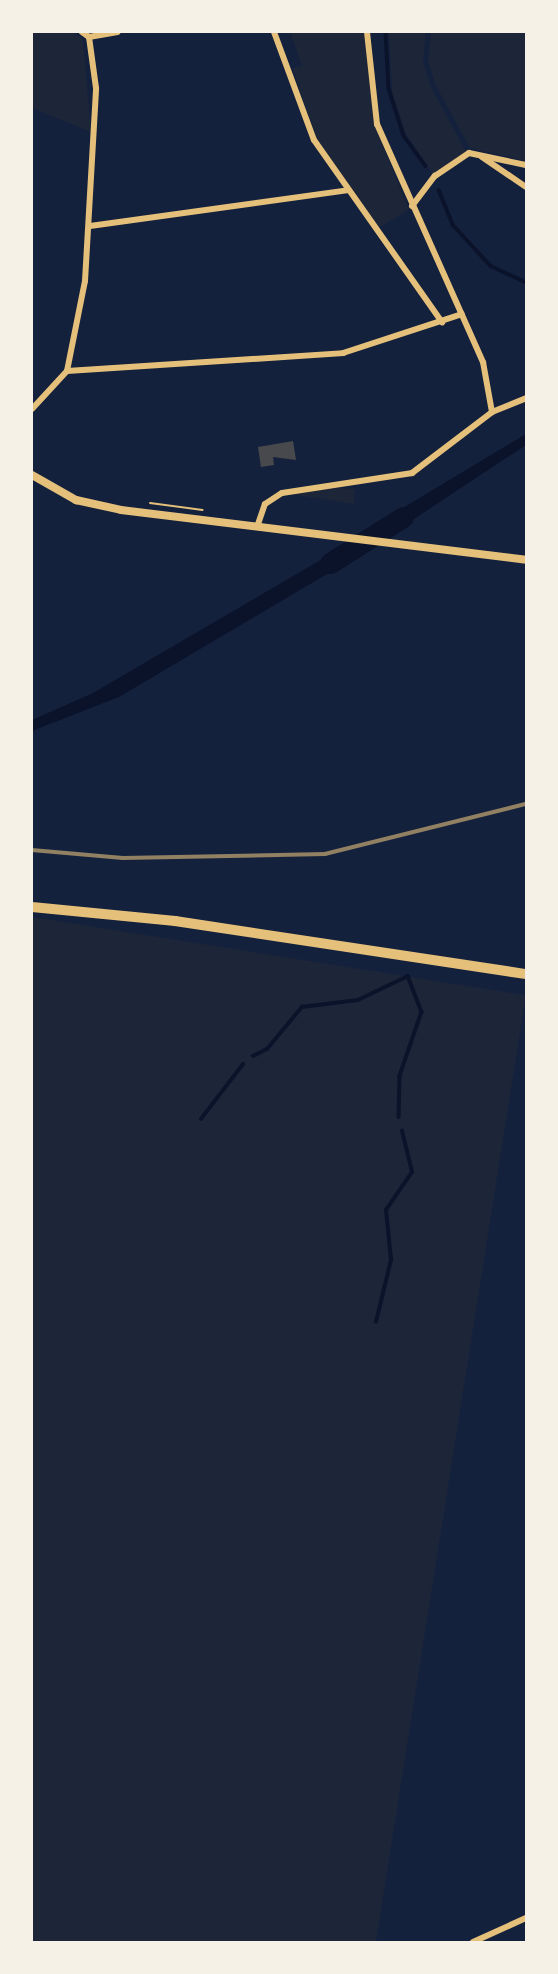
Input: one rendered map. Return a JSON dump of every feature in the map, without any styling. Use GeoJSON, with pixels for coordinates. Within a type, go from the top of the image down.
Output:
{"type":"FeatureCollection","features":[{"type":"Feature","properties":{"kind":"main road"},"geometry":{"type":"LineString","coordinates":[[32,907],[373,950],[527,974]]}},
{"type":"Feature","properties":{"kind":"street"},"geometry":{"type":"LineString","coordinates":[[82,32],[89,37],[118,32]]}},
{"type":"Feature","properties":{"kind":"street"},"geometry":{"type":"LineString","coordinates":[[274,32],[314,140],[442,323]]}},
{"type":"Feature","properties":{"kind":"street"},"geometry":{"type":"LineString","coordinates":[[367,32],[377,124],[489,379],[492,412]]}},
{"type":"Feature","properties":{"kind":"street"},"geometry":{"type":"LineString","coordinates":[[32,409],[67,371],[90,226],[96,88],[89,37]]}},
{"type":"Feature","properties":{"kind":"street"},"geometry":{"type":"LineString","coordinates":[[412,206],[454,161],[480,154],[527,164]]}},
{"type":"Feature","properties":{"kind":"street"},"geometry":{"type":"LineString","coordinates":[[480,154],[527,187]]}},
{"type":"Feature","properties":{"kind":"street"},"geometry":{"type":"LineString","coordinates":[[90,226],[349,190]]}},
{"type":"Feature","properties":{"kind":"street"},"geometry":{"type":"LineString","coordinates":[[67,371],[343,353],[442,323],[462,314]]}},
{"type":"Feature","properties":{"kind":"street"},"geometry":{"type":"LineString","coordinates":[[257,527],[265,504],[290,489],[412,473],[492,412],[527,398]]}},
{"type":"Feature","properties":{"kind":"street"},"geometry":{"type":"LineString","coordinates":[[32,475],[76,500],[257,527],[527,560]]}},
{"type":"Feature","properties":{"kind":"street"},"geometry":{"type":"LineString","coordinates":[[473,1942],[527,1918]]}},
{"type":"Feature","properties":{"kind":"shaded area"},"geometry":{"type":"Polygon","coordinates":[[[32,32],[73,32],[83,39],[91,132],[32,108],[32,32]]]}},
{"type":"Feature","properties":{"kind":"shaded area"},"geometry":{"type":"Polygon","coordinates":[[[290,32],[364,32],[375,126],[409,210],[378,228],[318,141],[292,68],[302,66],[290,32]]]}},
{"type":"Feature","properties":{"kind":"shaded area"},"geometry":{"type":"Polygon","coordinates":[[[389,32],[426,32],[423,62],[431,87],[466,152],[434,175],[406,134],[392,91],[389,32]]]}},
{"type":"Feature","properties":{"kind":"shaded area"},"geometry":{"type":"Polygon","coordinates":[[[431,32],[526,32],[526,161],[470,148],[436,86],[428,61],[431,32]]]}},
{"type":"Feature","properties":{"kind":"shaded area"},"geometry":{"type":"Polygon","coordinates":[[[526,434],[526,445],[392,533],[366,530],[526,434]]]}},
{"type":"Feature","properties":{"kind":"shaded area"},"geometry":{"type":"Polygon","coordinates":[[[334,487],[355,489],[354,504],[290,494],[334,487]]]}},
{"type":"Feature","properties":{"kind":"shaded area"},"geometry":{"type":"Polygon","coordinates":[[[341,548],[366,551],[119,697],[32,731],[32,720],[93,693],[341,548]]]}},
{"type":"Feature","properties":{"kind":"shaded area"},"geometry":{"type":"Polygon","coordinates":[[[32,917],[526,995],[376,1942],[32,1942],[32,917]]]}},
{"type":"Feature","properties":{"kind":"building"},"geometry":{"type":"Polygon","coordinates":[[[293,441],[296,460],[273,457],[274,465],[261,467],[258,447],[293,441]]]}},
{"type":"Feature","properties":{"kind":"waterway"},"geometry":{"type":"LineString","coordinates":[[386,32],[389,89],[404,136],[426,166]]}},
{"type":"Feature","properties":{"kind":"waterway"},"geometry":{"type":"LineString","coordinates":[[439,190],[453,225],[491,266],[526,282]]}},
{"type":"Feature","properties":{"kind":"waterway"},"geometry":{"type":"LineString","coordinates":[[330,563],[403,517]]}},
{"type":"Feature","properties":{"kind":"waterway"},"geometry":{"type":"LineString","coordinates":[[253,1056],[267,1049],[302,1007],[358,1000],[408,976],[422,1012],[400,1076],[399,1117]]}},
{"type":"Feature","properties":{"kind":"waterway"},"geometry":{"type":"LineString","coordinates":[[201,1119],[243,1064]]}},
{"type":"Feature","properties":{"kind":"waterway"},"geometry":{"type":"LineString","coordinates":[[376,1322],[391,1260],[386,1210],[412,1172],[402,1131]]}},
{"type":"Feature","properties":{"kind":"railway"},"geometry":{"type":"LineString","coordinates":[[32,850],[123,858],[325,854],[526,804]]}}]}
